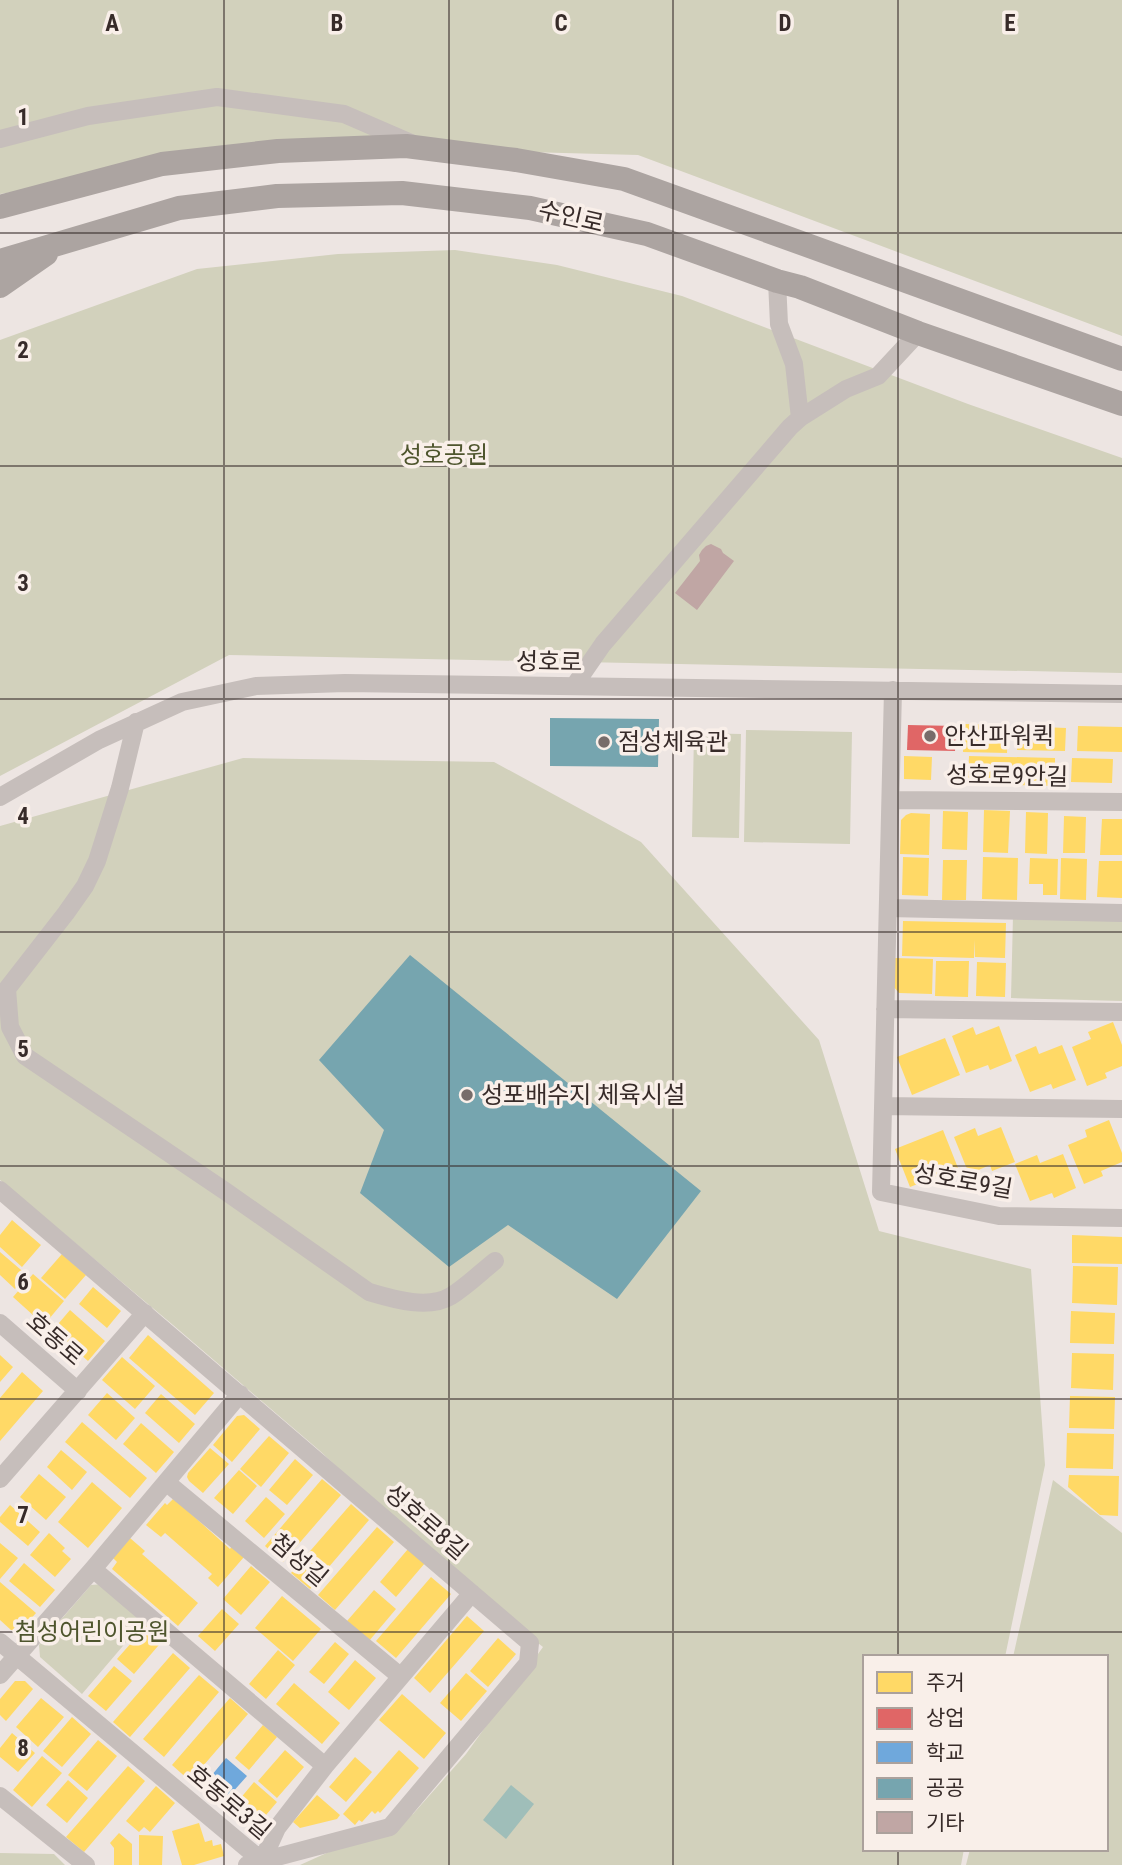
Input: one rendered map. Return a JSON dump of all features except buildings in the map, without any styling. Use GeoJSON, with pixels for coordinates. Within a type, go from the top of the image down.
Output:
{"type":"FeatureCollection","features":[{"type":"Feature","properties":{"kind":"highway","name":"수인로"},"geometry":{"type":"LineString","coordinates":[[0,207],[162,164],[278,151],[405,146],[516,160],[624,179],[1122,359]]}},
{"type":"Feature","properties":{"kind":"highway","name":"수인로"},"geometry":{"type":"LineString","coordinates":[[0,261],[179,208],[277,196],[402,193],[530,208],[647,234],[1122,404]]}},
{"type":"Feature","properties":{"kind":"highway"},"geometry":{"type":"LineString","coordinates":[[0,286],[64,242]]}},
{"type":"Feature","properties":{"kind":"street"},"geometry":{"type":"LineString","coordinates":[[0,139],[88,116],[217,97],[344,114],[421,148]]}},
{"type":"Feature","properties":{"kind":"street"},"geometry":{"type":"LineString","coordinates":[[777,281],[779,324],[794,364],[800,418]]}},
{"type":"Feature","properties":{"kind":"street"},"geometry":{"type":"LineString","coordinates":[[574,687],[603,644],[790,427],[846,389],[878,376],[918,333]]}},
{"type":"Feature","properties":{"kind":"street","name":"성호로"},"geometry":{"type":"LineString","coordinates":[[0,797],[135,722],[182,702],[256,686],[345,683],[1122,694]]}},
{"type":"Feature","properties":{"kind":"street","name":"성호로9길"},"geometry":{"type":"LineString","coordinates":[[893,690],[881,1192],[999,1216],[1122,1218]]}},
{"type":"Feature","properties":{"kind":"street"},"geometry":{"type":"LineString","coordinates":[[135,722],[120,788],[97,861],[85,886],[6,989],[10,1027],[25,1056],[369,1292],[412,1301],[437,1302],[451,1296],[495,1261]]}},
{"type":"Feature","properties":{"kind":"street","name":"성호로9안길"},"geometry":{"type":"LineString","coordinates":[[891,800],[1122,802]]}},
{"type":"Feature","properties":{"kind":"street"},"geometry":{"type":"LineString","coordinates":[[888,908],[1122,913]]}},
{"type":"Feature","properties":{"kind":"street"},"geometry":{"type":"LineString","coordinates":[[885,1009],[1122,1012]]}},
{"type":"Feature","properties":{"kind":"street"},"geometry":{"type":"LineString","coordinates":[[883,1106],[1122,1109]]}},
{"type":"Feature","properties":{"kind":"street","name":"성호로8길"},"geometry":{"type":"LineString","coordinates":[[0,1189],[530,1643],[528,1663],[390,1827],[255,1863]]}},
{"type":"Feature","properties":{"kind":"street","name":"호동로"},"geometry":{"type":"LineString","coordinates":[[0,1479],[145,1313]]}},
{"type":"Feature","properties":{"kind":"street","name":"호동로"},"geometry":{"type":"LineString","coordinates":[[0,1323],[78,1391]]}},
{"type":"Feature","properties":{"kind":"street"},"geometry":{"type":"LineString","coordinates":[[0,1675],[240,1394]]}},
{"type":"Feature","properties":{"kind":"street","name":"첨성길"},"geometry":{"type":"LineString","coordinates":[[166,1482],[400,1676]]}},
{"type":"Feature","properties":{"kind":"street"},"geometry":{"type":"LineString","coordinates":[[93,1569],[326,1766]]}},
{"type":"Feature","properties":{"kind":"street","name":"호동로3길"},"geometry":{"type":"LineString","coordinates":[[0,1642],[255,1863],[277,1828],[326,1766],[471,1593]]}},
{"type":"Feature","properties":{"kind":"street"},"geometry":{"type":"LineString","coordinates":[[0,1796],[86,1865]]}},
{"type":"Feature","properties":{"kind":"green space"},"geometry":{"type":"Polygon","coordinates":[[[0,0],[1122,0],[1122,336],[638,155],[304,146],[0,194],[0,0]]]}},
{"type":"Feature","properties":{"kind":"green space","name":"성호공원"},"geometry":{"type":"Polygon","coordinates":[[[455,250],[557,265],[682,296],[968,404],[1122,458],[1122,673],[229,655],[0,776],[0,340],[197,269],[338,254],[455,250]]]}},
{"type":"Feature","properties":{"kind":"green space"},"geometry":{"type":"Polygon","coordinates":[[[746,730],[852,732],[850,844],[744,842],[746,730]]]}},
{"type":"Feature","properties":{"kind":"green space"},"geometry":{"type":"Polygon","coordinates":[[[694,733],[741,734],[739,838],[692,837],[694,733]]]}},
{"type":"Feature","properties":{"kind":"green space"},"geometry":{"type":"Polygon","coordinates":[[[243,758],[494,762],[641,842],[819,1040],[879,1231],[1031,1269],[1045,1465],[1005,1655],[863,1655],[863,1851],[964,1851],[961,1865],[300,1865],[413,1814],[466,1754],[543,1647],[455,1578],[320,1451],[0,1180],[0,826],[243,758]]]}},
{"type":"Feature","properties":{"kind":"green space"},"geometry":{"type":"Polygon","coordinates":[[[1013,916],[1122,919],[1122,1001],[1011,998],[1013,916]]]}},
{"type":"Feature","properties":{"kind":"green space"},"geometry":{"type":"Polygon","coordinates":[[[1053,1480],[1122,1533],[1122,1865],[966,1865],[970,1851],[1108,1851],[1108,1655],[1013,1655],[1053,1480]]]}},
{"type":"Feature","properties":{"kind":"green space","name":"첨성어린이공원"},"geometry":{"type":"Polygon","coordinates":[[[103,1584],[145,1620],[82,1694],[40,1657],[39,1645],[91,1585],[103,1584]]]}},
{"type":"Feature","properties":{"kind":"green space"},"geometry":{"type":"Polygon","coordinates":[[[0,1853],[54,1854],[65,1865],[0,1865],[0,1853]]]}},
{"type":"Feature","properties":{"kind":"water"},"geometry":{"type":"Polygon","coordinates":[[[511,1785],[534,1804],[506,1839],[483,1820],[511,1785]]]}},
{"type":"Feature","properties":{"kind":"place","name":"안산파워퀵"},"geometry":{"type":"Point","coordinates":[930,736]}},
{"type":"Feature","properties":{"kind":"place","name":"점성체육관"},"geometry":{"type":"Point","coordinates":[604,742]}},
{"type":"Feature","properties":{"kind":"place","name":"성포배수지 체육시설"},"geometry":{"type":"Point","coordinates":[467,1095]}}]}
